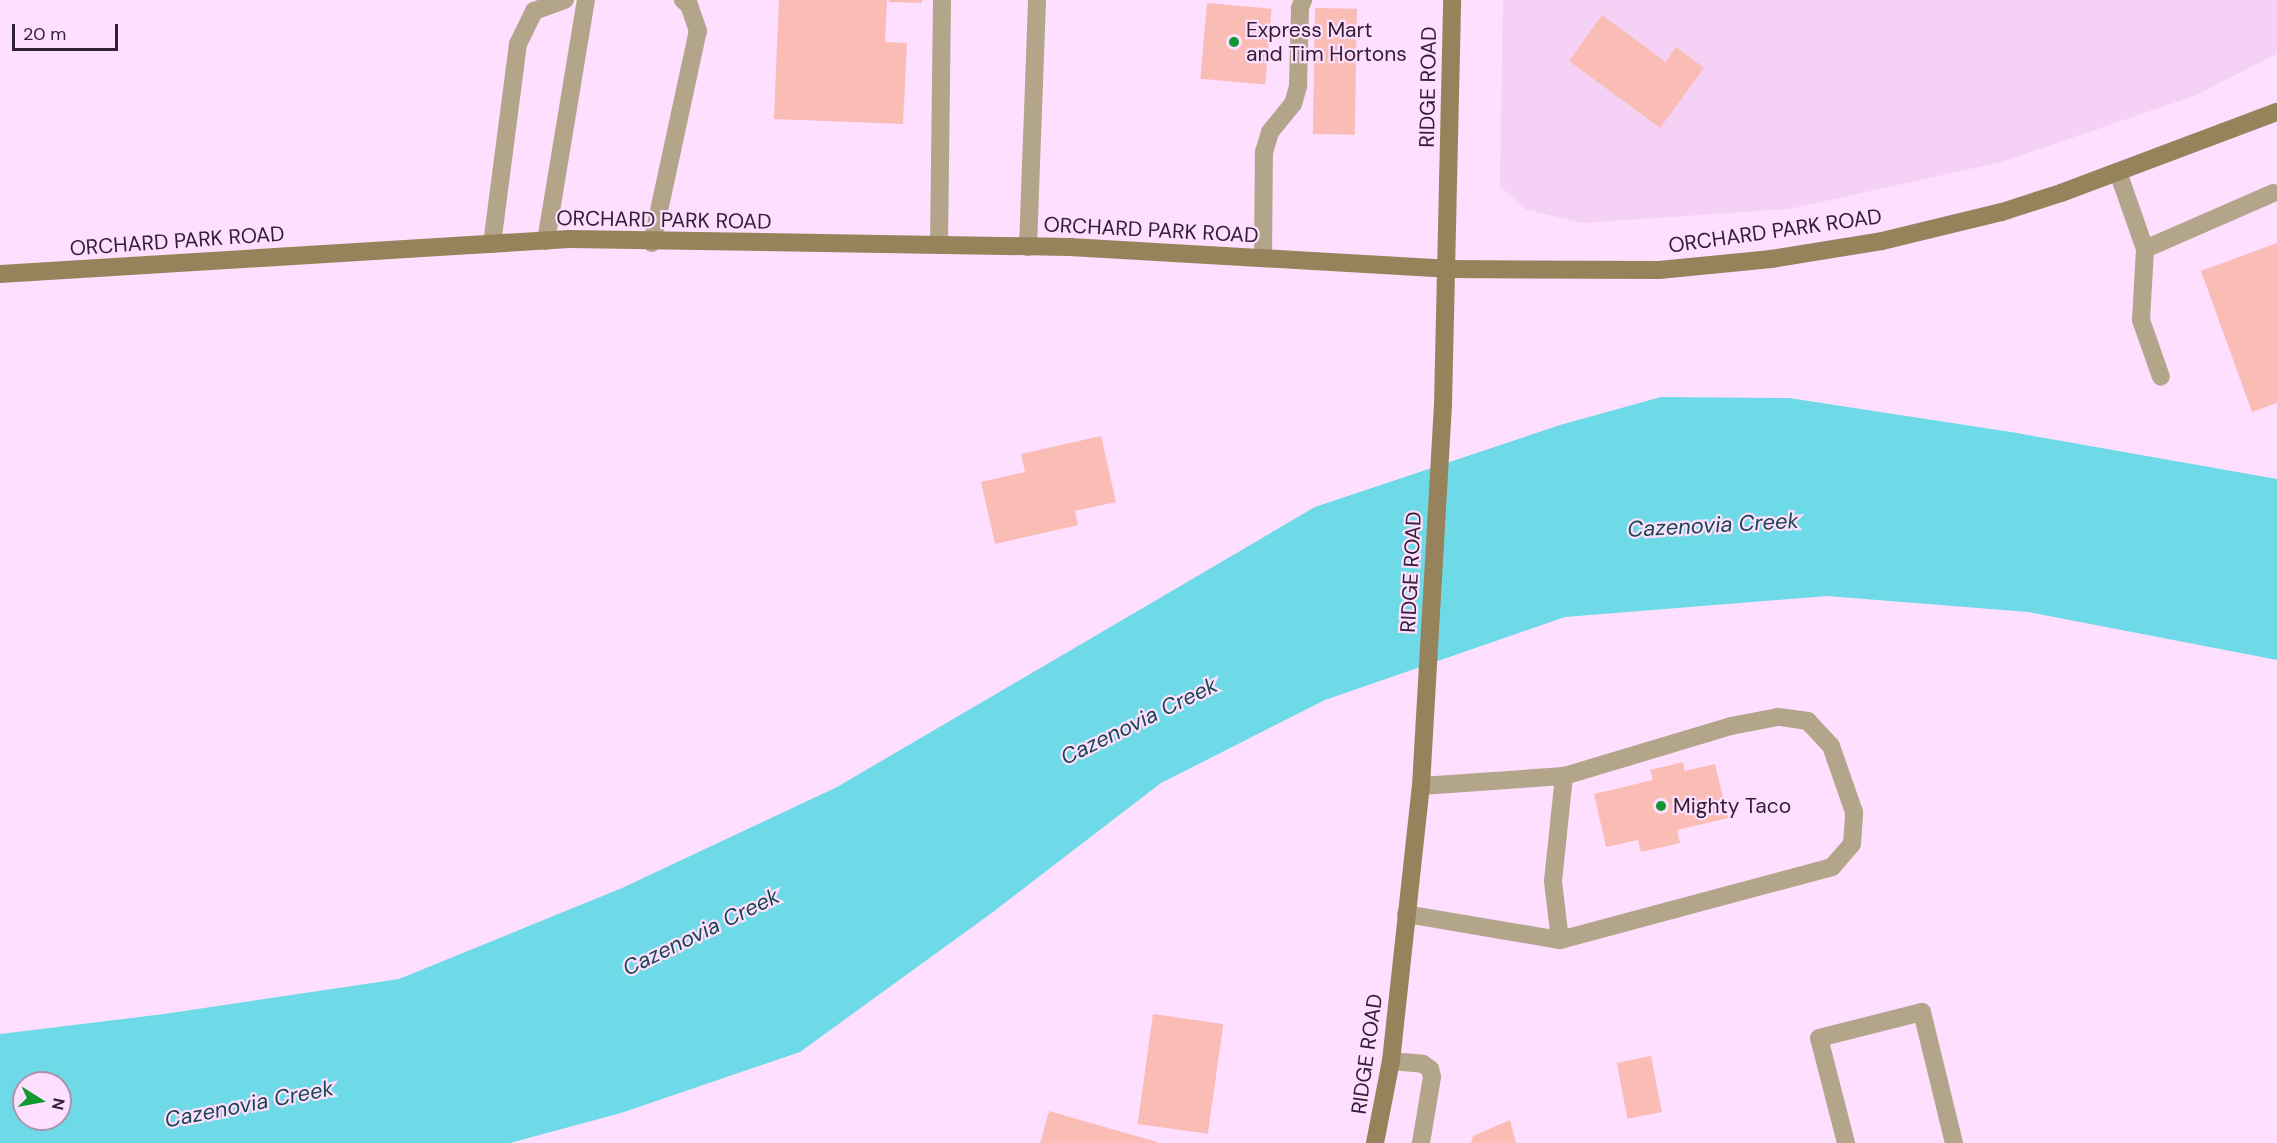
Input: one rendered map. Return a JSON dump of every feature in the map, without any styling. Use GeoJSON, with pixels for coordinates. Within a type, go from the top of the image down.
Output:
{"type":"FeatureCollection","features":[{"type":"Feature","properties":{"kind":"main road","name":"RIDGE ROAD"},"geometry":{"type":"LineString","coordinates":[[1375,1143],[1391,1061],[1421,786],[1443,404],[1452,0]]}},
{"type":"Feature","properties":{"kind":"main road","name":"ORCHARD PARK ROAD"},"geometry":{"type":"LineString","coordinates":[[0,274],[546,241],[1028,247],[1447,269],[1659,270],[1771,259],[1882,241],[2002,212],[2118,172],[2277,112]]}},
{"type":"Feature","properties":{"kind":"lane"},"geometry":{"type":"LineString","coordinates":[[492,244],[518,44],[534,11],[565,0]]}},
{"type":"Feature","properties":{"kind":"lane"},"geometry":{"type":"LineString","coordinates":[[546,241],[586,0]]}},
{"type":"Feature","properties":{"kind":"lane"},"geometry":{"type":"LineString","coordinates":[[652,243],[698,31],[689,5],[683,0]]}},
{"type":"Feature","properties":{"kind":"lane"},"geometry":{"type":"LineString","coordinates":[[939,245],[942,0]]}},
{"type":"Feature","properties":{"kind":"lane"},"geometry":{"type":"LineString","coordinates":[[1028,247],[1037,0]]}},
{"type":"Feature","properties":{"kind":"lane"},"geometry":{"type":"LineString","coordinates":[[1263,258],[1264,152],[1270,132],[1293,104],[1298,86],[1303,0]]}},
{"type":"Feature","properties":{"kind":"lane"},"geometry":{"type":"LineString","coordinates":[[2118,172],[2145,249],[2141,320],[2161,377]]}},
{"type":"Feature","properties":{"kind":"lane"},"geometry":{"type":"LineString","coordinates":[[2145,249],[2273,193]]}},
{"type":"Feature","properties":{"kind":"lane"},"geometry":{"type":"LineString","coordinates":[[1406,914],[1560,940],[1832,867],[1851,844],[1854,812],[1831,746],[1808,721],[1778,717],[1731,726],[1564,776],[1421,786]]}},
{"type":"Feature","properties":{"kind":"lane"},"geometry":{"type":"LineString","coordinates":[[1560,940],[1553,881],[1564,776]]}},
{"type":"Feature","properties":{"kind":"lane"},"geometry":{"type":"LineString","coordinates":[[1846,1143],[1819,1038],[1922,1012],[1954,1143]]}},
{"type":"Feature","properties":{"kind":"lane"},"geometry":{"type":"LineString","coordinates":[[1391,1061],[1423,1064],[1430,1069],[1432,1077],[1421,1143]]}},
{"type":"Feature","properties":{"kind":"shaded area"},"geometry":{"type":"Polygon","coordinates":[[[1503,0],[2277,0],[2277,54],[2194,96],[2001,162],[1789,209],[1582,223],[1525,209],[1500,186],[1503,0]]]}},
{"type":"Feature","properties":{"kind":"water","name":"Cazenovia Creek"},"geometry":{"type":"Polygon","coordinates":[[[1661,397],[1789,398],[2011,432],[2277,479],[2277,660],[2028,612],[1827,596],[1565,617],[1325,700],[1161,783],[993,912],[800,1052],[621,1113],[510,1143],[0,1143],[0,1034],[164,1014],[399,979],[622,888],[837,787],[1315,507],[1560,425],[1661,397]]]}},
{"type":"Feature","properties":{"kind":"building"},"geometry":{"type":"Polygon","coordinates":[[[779,0],[887,0],[885,42],[907,43],[903,124],[774,119],[779,0]]]}},
{"type":"Feature","properties":{"kind":"building"},"geometry":{"type":"Polygon","coordinates":[[[889,0],[922,0],[922,3],[889,2],[889,0]]]}},
{"type":"Feature","properties":{"kind":"building"},"geometry":{"type":"Polygon","coordinates":[[[1207,3],[1272,9],[1265,84],[1200,79],[1207,3]]]}},
{"type":"Feature","properties":{"kind":"building"},"geometry":{"type":"Polygon","coordinates":[[[1315,8],[1357,9],[1355,135],[1313,134],[1315,8]]]}},
{"type":"Feature","properties":{"kind":"building"},"geometry":{"type":"Polygon","coordinates":[[[1602,15],[1666,62],[1676,47],[1704,68],[1660,128],[1569,61],[1602,15]]]}},
{"type":"Feature","properties":{"kind":"building"},"geometry":{"type":"Polygon","coordinates":[[[2277,243],[2277,403],[2252,412],[2201,271],[2277,243]]]}},
{"type":"Feature","properties":{"kind":"building"},"geometry":{"type":"Polygon","coordinates":[[[1101,436],[1116,502],[1075,511],[1078,525],[995,544],[981,482],[1025,472],[1021,454],[1101,436]]]}},
{"type":"Feature","properties":{"kind":"building","name":"Mighty Taco"},"geometry":{"type":"Polygon","coordinates":[[[1683,762],[1685,771],[1715,764],[1728,818],[1677,830],[1680,843],[1641,852],[1638,840],[1606,847],[1594,794],[1653,780],[1650,770],[1683,762]]]}},
{"type":"Feature","properties":{"kind":"building"},"geometry":{"type":"Polygon","coordinates":[[[1153,1014],[1223,1024],[1208,1134],[1138,1124],[1153,1014]]]}},
{"type":"Feature","properties":{"kind":"building"},"geometry":{"type":"Polygon","coordinates":[[[1651,1056],[1662,1112],[1628,1119],[1617,1063],[1651,1056]]]}},
{"type":"Feature","properties":{"kind":"building"},"geometry":{"type":"Polygon","coordinates":[[[1049,1111],[1157,1142],[1157,1143],[1040,1143],[1049,1111]]]}},
{"type":"Feature","properties":{"kind":"building"},"geometry":{"type":"Polygon","coordinates":[[[1510,1120],[1516,1143],[1471,1143],[1473,1136],[1510,1120]]]}},
{"type":"Feature","properties":{"kind":"place","name":"Express Mart and Tim Hortons"},"geometry":{"type":"Point","coordinates":[1234,42]}},
{"type":"Feature","properties":{"kind":"place","name":"Mighty Taco"},"geometry":{"type":"Point","coordinates":[1661,806]}}]}
